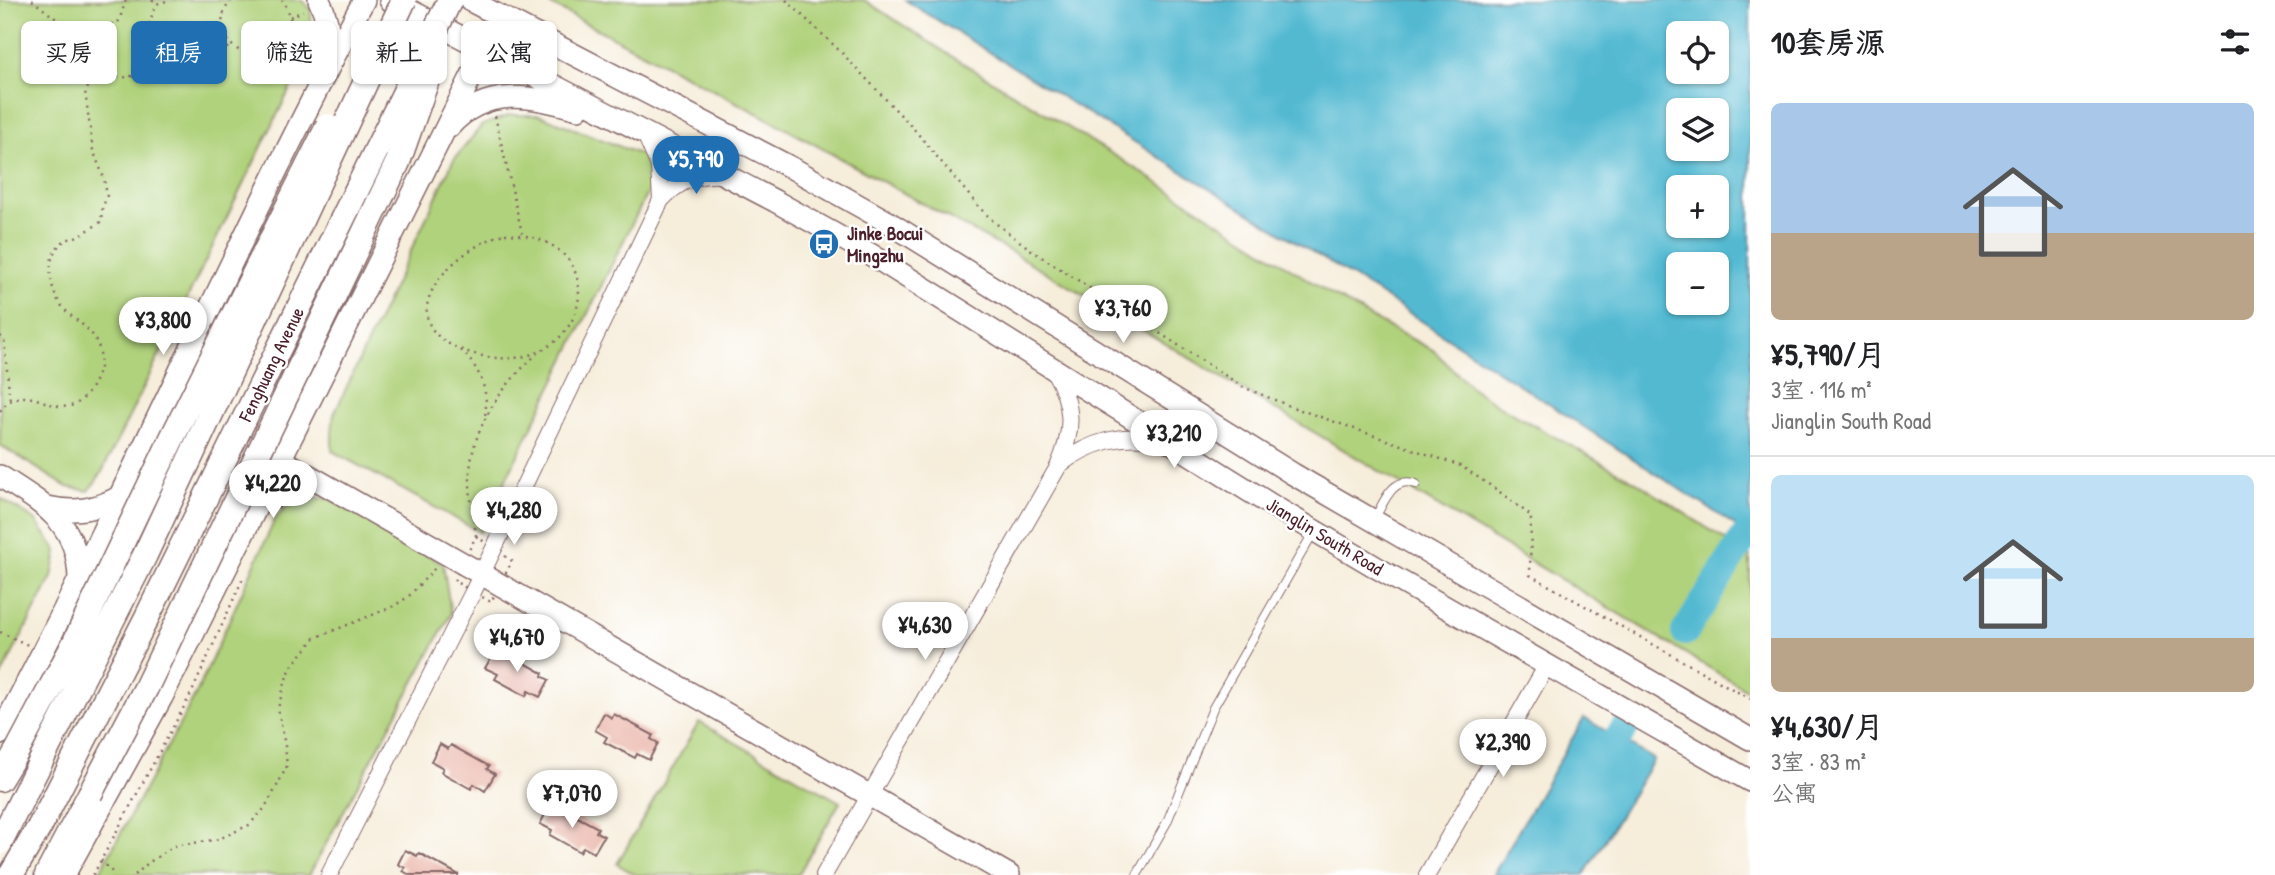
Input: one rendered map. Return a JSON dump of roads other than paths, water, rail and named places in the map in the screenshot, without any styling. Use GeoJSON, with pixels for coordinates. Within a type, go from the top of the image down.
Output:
{"type":"FeatureCollection","features":[{"type":"Feature","properties":{"kind":"main road"},"geometry":{"type":"LineString","coordinates":[[319,0],[327,21]]}},
{"type":"Feature","properties":{"kind":"main road"},"geometry":{"type":"LineString","coordinates":[[337,51],[364,0]]}},
{"type":"Feature","properties":{"kind":"main road","name":"Jianglin South Road"},"geometry":{"type":"LineString","coordinates":[[390,0],[461,38]]}},
{"type":"Feature","properties":{"kind":"main road"},"geometry":{"type":"LineString","coordinates":[[8,743],[74,646],[173,436],[310,159],[398,0]]}},
{"type":"Feature","properties":{"kind":"main road","name":"Fenghuang Avenue"},"geometry":{"type":"LineString","coordinates":[[0,842],[145,555],[404,0]]}},
{"type":"Feature","properties":{"kind":"main road","name":"Fenghuang Avenue"},"geometry":{"type":"LineString","coordinates":[[11,875],[40,826],[147,617],[450,0]]}},
{"type":"Feature","properties":{"kind":"main road"},"geometry":{"type":"LineString","coordinates":[[47,875],[146,688],[398,162],[456,0]]}},
{"type":"Feature","properties":{"kind":"main road","name":"Jianglin South Road"},"geometry":{"type":"LineString","coordinates":[[469,0],[792,168],[888,222],[1188,411],[1750,738]]}},
{"type":"Feature","properties":{"kind":"main road"},"geometry":{"type":"LineString","coordinates":[[499,21],[501,17]]}},
{"type":"Feature","properties":{"kind":"main road"},"geometry":{"type":"LineString","coordinates":[[0,779],[8,743],[43,653],[320,84]]}},
{"type":"Feature","properties":{"kind":"main road"},"geometry":{"type":"LineString","coordinates":[[64,875],[162,698],[467,84]]}},
{"type":"Feature","properties":{"kind":"main road","name":"Jianglin South Road"},"geometry":{"type":"LineString","coordinates":[[549,84],[870,254],[1314,530],[1750,781]]}},
{"type":"Feature","properties":{"kind":"main road"},"geometry":{"type":"LineString","coordinates":[[438,142],[452,124],[470,109],[492,100],[517,96],[542,99],[619,121]]}},
{"type":"Feature","properties":{"kind":"main road"},"geometry":{"type":"LineString","coordinates":[[280,459],[1009,875]]}},
{"type":"Feature","properties":{"kind":"main road"},"geometry":{"type":"LineString","coordinates":[[0,477],[47,507],[65,528],[72,540],[79,567],[79,581]]}},
{"type":"Feature","properties":{"kind":"main road"},"geometry":{"type":"LineString","coordinates":[[47,507],[84,511],[103,506],[119,496]]}},
{"type":"Feature","properties":{"kind":"street"},"geometry":{"type":"LineString","coordinates":[[645,134],[659,166],[661,200]]}},
{"type":"Feature","properties":{"kind":"street"},"geometry":{"type":"LineString","coordinates":[[328,875],[481,574],[661,200],[689,179],[709,174],[723,175]]}},
{"type":"Feature","properties":{"kind":"street"},"geometry":{"type":"LineString","coordinates":[[824,875],[1058,467],[1070,428],[1069,407],[1063,387],[1053,369]]}},
{"type":"Feature","properties":{"kind":"street"},"geometry":{"type":"LineString","coordinates":[[1058,467],[1077,452],[1098,442],[1122,437],[1146,437],[1169,442]]}},
{"type":"Feature","properties":{"kind":"street"},"geometry":{"type":"LineString","coordinates":[[1427,875],[1547,665]]}},
{"type":"Feature","properties":{"kind":"lane"},"geometry":{"type":"LineString","coordinates":[[1374,521],[1394,487],[1409,481],[1416,484]]}},
{"type":"Feature","properties":{"kind":"lane"},"geometry":{"type":"LineString","coordinates":[[1137,875],[1167,822],[1213,708],[1314,530]]}},
{"type":"Feature","properties":{"kind":"water"},"geometry":{"type":"Polygon","coordinates":[[[905,0],[1750,0],[1750,535],[1377,292],[905,0]]]}},
{"type":"Feature","properties":{"kind":"water"},"geometry":{"type":"Polygon","coordinates":[[[1584,718],[1654,759],[1584,875],[1493,875],[1584,718]]]}},
{"type":"Feature","properties":{"kind":"waterway"},"geometry":{"type":"LineString","coordinates":[[1685,632],[1750,528]]}},
{"type":"Feature","properties":{"kind":"waterway"},"geometry":{"type":"LineString","coordinates":[[1598,769],[1624,729]]}},
{"type":"Feature","properties":{"kind":"place","name":"Jinke Bocui Mingzhu"},"geometry":{"type":"Point","coordinates":[824,244]}}]}
